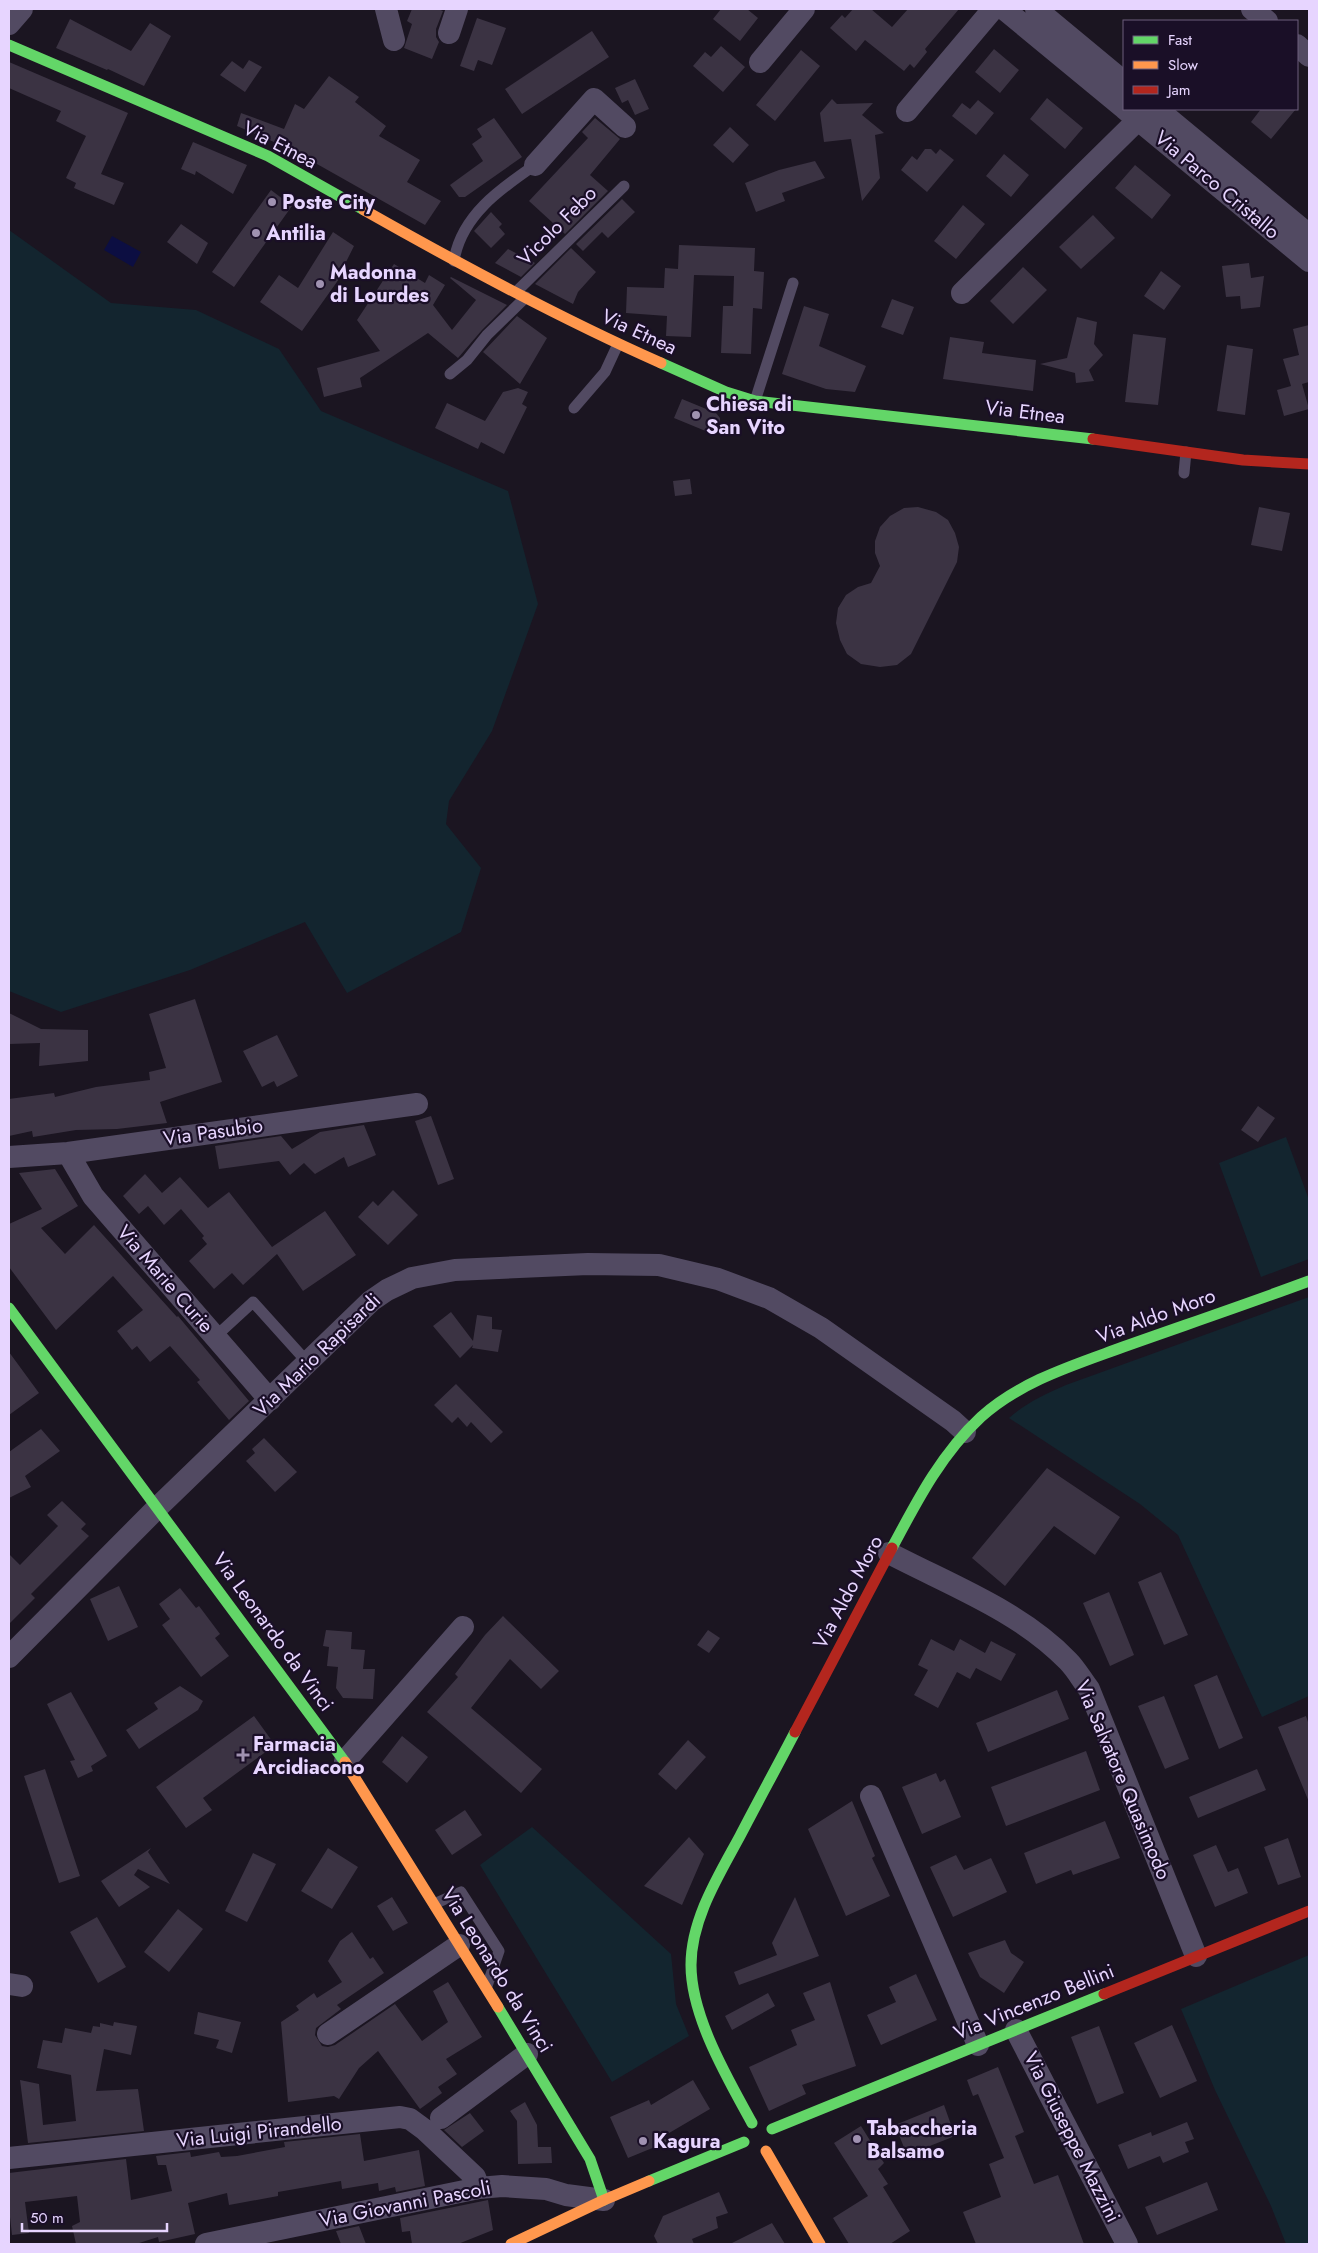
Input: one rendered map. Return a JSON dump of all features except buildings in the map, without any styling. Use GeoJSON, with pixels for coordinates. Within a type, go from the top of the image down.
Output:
{"type":"FeatureCollection","features":[{"type":"Feature","properties":{"kind":"main road","name":"Via Etnea"},"geometry":{"type":"LineString","coordinates":[[9,44],[268,156],[454,261],[618,344],[726,392],[755,401],[1046,433],[1243,460],[1309,464]]}},
{"type":"Feature","properties":{"kind":"main road","name":"Via Aldo Moro"},"geometry":{"type":"LineString","coordinates":[[752,2123],[718,2056],[700,2011],[691,1967],[696,1931],[712,1889],[923,1489],[965,1432],[1003,1400],[1032,1384],[1068,1368],[1309,1282]]}},
{"type":"Feature","properties":{"kind":"main road","name":"Via Leonardo da Vinci"},"geometry":{"type":"LineString","coordinates":[[9,1308],[345,1761],[590,2159],[604,2200]]}},
{"type":"Feature","properties":{"kind":"main road","name":"Via Vincenzo Bellini"},"geometry":{"type":"LineString","coordinates":[[511,2244],[604,2200],[762,2144],[978,2045],[1196,1956],[1308,1914]]}},
{"type":"Feature","properties":{"kind":"main road"},"geometry":{"type":"LineString","coordinates":[[762,2144],[761,2122],[752,2123],[745,2129],[762,2144],[820,2244]]}},
{"type":"Feature","properties":{"kind":"street"},"geometry":{"type":"LineString","coordinates":[[9,24],[22,9]]}},
{"type":"Feature","properties":{"kind":"street"},"geometry":{"type":"LineString","coordinates":[[386,9],[394,40]]}},
{"type":"Feature","properties":{"kind":"street"},"geometry":{"type":"LineString","coordinates":[[449,33],[457,9]]}},
{"type":"Feature","properties":{"kind":"street"},"geometry":{"type":"LineString","coordinates":[[760,62],[804,9]]}},
{"type":"Feature","properties":{"kind":"street"},"geometry":{"type":"LineString","coordinates":[[907,111],[993,9]]}},
{"type":"Feature","properties":{"kind":"street","name":"Via Parco Cristallo"},"geometry":{"type":"LineString","coordinates":[[1004,9],[1123,99]]}},
{"type":"Feature","properties":{"kind":"street"},"geometry":{"type":"LineString","coordinates":[[1036,9],[1123,81]]}},
{"type":"Feature","properties":{"kind":"street"},"geometry":{"type":"LineString","coordinates":[[1252,9],[1266,20]]}},
{"type":"Feature","properties":{"kind":"street"},"geometry":{"type":"LineString","coordinates":[[1298,47],[1309,56]]}},
{"type":"Feature","properties":{"kind":"street"},"geometry":{"type":"LineString","coordinates":[[535,165],[594,99],[625,127]]}},
{"type":"Feature","properties":{"kind":"street"},"geometry":{"type":"LineString","coordinates":[[962,293],[1139,111]]}},
{"type":"Feature","properties":{"kind":"street","name":"Via Parco Cristallo"},"geometry":{"type":"LineString","coordinates":[[1139,111],[1309,235]]}},
{"type":"Feature","properties":{"kind":"street","name":"Via Parco Cristallo"},"geometry":{"type":"LineString","coordinates":[[1139,111],[1309,261]]}},
{"type":"Feature","properties":{"kind":"street","name":"Via Pasubio"},"geometry":{"type":"LineString","coordinates":[[9,1157],[68,1152],[417,1104]]}},
{"type":"Feature","properties":{"kind":"street","name":"Via Marie Curie"},"geometry":{"type":"LineString","coordinates":[[68,1152],[93,1196],[270,1400]]}},
{"type":"Feature","properties":{"kind":"street","name":"Via Mario Rapisardi"},"geometry":{"type":"LineString","coordinates":[[9,1657],[158,1508],[371,1301],[386,1290],[412,1278],[432,1273],[455,1270],[588,1264],[659,1265],[718,1280],[769,1298],[821,1328],[953,1421],[965,1432]]}},
{"type":"Feature","properties":{"kind":"street","name":"Via Salvatore Quasimodo"},"geometry":{"type":"LineString","coordinates":[[889,1553],[1004,1612],[1037,1633],[1069,1662],[1089,1688],[1196,1956]]}},
{"type":"Feature","properties":{"kind":"street"},"geometry":{"type":"LineString","coordinates":[[345,1761],[463,1627]]}},
{"type":"Feature","properties":{"kind":"street"},"geometry":{"type":"LineString","coordinates":[[871,1796],[978,2045]]}},
{"type":"Feature","properties":{"kind":"street"},"geometry":{"type":"LineString","coordinates":[[328,2034],[459,1945]]}},
{"type":"Feature","properties":{"kind":"street","name":"Via Giuseppe Mazzini"},"geometry":{"type":"LineString","coordinates":[[1016,2030],[1127,2244]]}},
{"type":"Feature","properties":{"kind":"street"},"geometry":{"type":"LineString","coordinates":[[441,2118],[527,2054]]}},
{"type":"Feature","properties":{"kind":"street","name":"Via Luigi Pirandello"},"geometry":{"type":"LineString","coordinates":[[9,2158],[400,2117],[410,2119],[425,2130],[475,2176],[480,2188]]}},
{"type":"Feature","properties":{"kind":"street","name":"Via Giovanni Pascoli"},"geometry":{"type":"LineString","coordinates":[[206,2244],[480,2188],[502,2186],[546,2189],[566,2195],[604,2200]]}},
{"type":"Feature","properties":{"kind":"lane"},"geometry":{"type":"LineString","coordinates":[[454,261],[456,246],[473,217],[499,189],[535,165]]}},
{"type":"Feature","properties":{"kind":"lane","name":"Vicolo Febo"},"geometry":{"type":"LineString","coordinates":[[450,374],[467,360],[521,295],[624,186]]}},
{"type":"Feature","properties":{"kind":"lane"},"geometry":{"type":"LineString","coordinates":[[755,401],[793,283]]}},
{"type":"Feature","properties":{"kind":"lane"},"geometry":{"type":"LineString","coordinates":[[574,408],[605,372],[618,344]]}},
{"type":"Feature","properties":{"kind":"lane"},"geometry":{"type":"LineString","coordinates":[[1184,473],[1186,452]]}},
{"type":"Feature","properties":{"kind":"lane"},"geometry":{"type":"LineString","coordinates":[[215,1337],[253,1302],[308,1363]]}},
{"type":"Feature","properties":{"kind":"lane"},"geometry":{"type":"LineString","coordinates":[[434,1904],[461,1892],[499,1952],[486,1988]]}},
{"type":"Feature","properties":{"kind":"shaded area"},"geometry":{"type":"Polygon","coordinates":[[[9,230],[111,303],[196,310],[279,349],[321,411],[508,491],[538,604],[492,731],[449,801],[446,824],[481,868],[461,932],[347,993],[305,922],[190,970],[61,1012],[9,991],[9,230]]]}},
{"type":"Feature","properties":{"kind":"shaded area"},"geometry":{"type":"Polygon","coordinates":[[[112,236],[141,252],[133,267],[104,250],[112,236]]]}},
{"type":"Feature","properties":{"kind":"shaded area"},"geometry":{"type":"Polygon","coordinates":[[[1286,1137],[1309,1200],[1309,1259],[1261,1277],[1219,1163],[1286,1137]]]}},
{"type":"Feature","properties":{"kind":"shaded area"},"geometry":{"type":"Polygon","coordinates":[[[1309,1297],[1309,1696],[1262,1717],[1178,1535],[1140,1504],[1009,1418],[1036,1399],[1066,1385],[1309,1297]]]}},
{"type":"Feature","properties":{"kind":"shaded area"},"geometry":{"type":"Polygon","coordinates":[[[532,1827],[671,1954],[676,2004],[689,2036],[612,2082],[480,1865],[532,1827]]]}},
{"type":"Feature","properties":{"kind":"shaded area"},"geometry":{"type":"Polygon","coordinates":[[[1309,1955],[1309,2244],[1286,2244],[1271,2206],[1215,2090],[1181,2009],[1309,1955]]]}},
{"type":"Feature","properties":{"kind":"traffic: fast"},"geometry":{"type":"LineString","coordinates":[[9,45],[268,156],[364,210]]}},
{"type":"Feature","properties":{"kind":"traffic: fast"},"geometry":{"type":"LineString","coordinates":[[661,363],[726,392],[755,401],[1093,439]]}},
{"type":"Feature","properties":{"kind":"traffic: fast"},"geometry":{"type":"LineString","coordinates":[[892,1548],[931,1479],[954,1446],[981,1417],[1013,1393],[1067,1368],[1309,1281]]}},
{"type":"Feature","properties":{"kind":"traffic: fast"},"geometry":{"type":"LineString","coordinates":[[9,1308],[345,1762]]}},
{"type":"Feature","properties":{"kind":"traffic: fast"},"geometry":{"type":"LineString","coordinates":[[752,2123],[712,2047],[704,2026],[693,1985],[692,1948],[701,1914],[723,1866],[795,1732]]}},
{"type":"Feature","properties":{"kind":"traffic: fast"},"geometry":{"type":"LineString","coordinates":[[772,2129],[1104,1994]]}},
{"type":"Feature","properties":{"kind":"traffic: fast"},"geometry":{"type":"LineString","coordinates":[[498,2007],[590,2159],[604,2200]]}},
{"type":"Feature","properties":{"kind":"traffic: fast"},"geometry":{"type":"LineString","coordinates":[[649,2181],[744,2142]]}},
{"type":"Feature","properties":{"kind":"traffic: slow"},"geometry":{"type":"LineString","coordinates":[[364,210],[511,290],[585,328],[661,363]]}},
{"type":"Feature","properties":{"kind":"traffic: slow"},"geometry":{"type":"LineString","coordinates":[[345,1762],[498,2007]]}},
{"type":"Feature","properties":{"kind":"traffic: slow"},"geometry":{"type":"LineString","coordinates":[[766,2151],[820,2244]]}},
{"type":"Feature","properties":{"kind":"traffic: slow"},"geometry":{"type":"LineString","coordinates":[[511,2244],[649,2181]]}},
{"type":"Feature","properties":{"kind":"traffic: jam"},"geometry":{"type":"LineString","coordinates":[[1093,439],[1243,460],[1309,464]]}},
{"type":"Feature","properties":{"kind":"traffic: jam"},"geometry":{"type":"LineString","coordinates":[[795,1732],[892,1548]]}},
{"type":"Feature","properties":{"kind":"traffic: jam"},"geometry":{"type":"LineString","coordinates":[[1104,1994],[1309,1911]]}},
{"type":"Feature","properties":{"kind":"place","name":"Poste City"},"geometry":{"type":"Point","coordinates":[272,202]}},
{"type":"Feature","properties":{"kind":"place","name":"Antilia"},"geometry":{"type":"Point","coordinates":[256,233]}},
{"type":"Feature","properties":{"kind":"place","name":"Madonna di Lourdes"},"geometry":{"type":"Point","coordinates":[320,284]}},
{"type":"Feature","properties":{"kind":"place","name":"Chiesa di San Vito"},"geometry":{"type":"Point","coordinates":[696,415]}},
{"type":"Feature","properties":{"kind":"place","name":"Farmacia Arcidiacono"},"geometry":{"type":"Point","coordinates":[243,1755]}},
{"type":"Feature","properties":{"kind":"place","name":"Tabaccheria Balsamo"},"geometry":{"type":"Point","coordinates":[857,2139]}},
{"type":"Feature","properties":{"kind":"place","name":"Kagura"},"geometry":{"type":"Point","coordinates":[643,2141]}}]}
